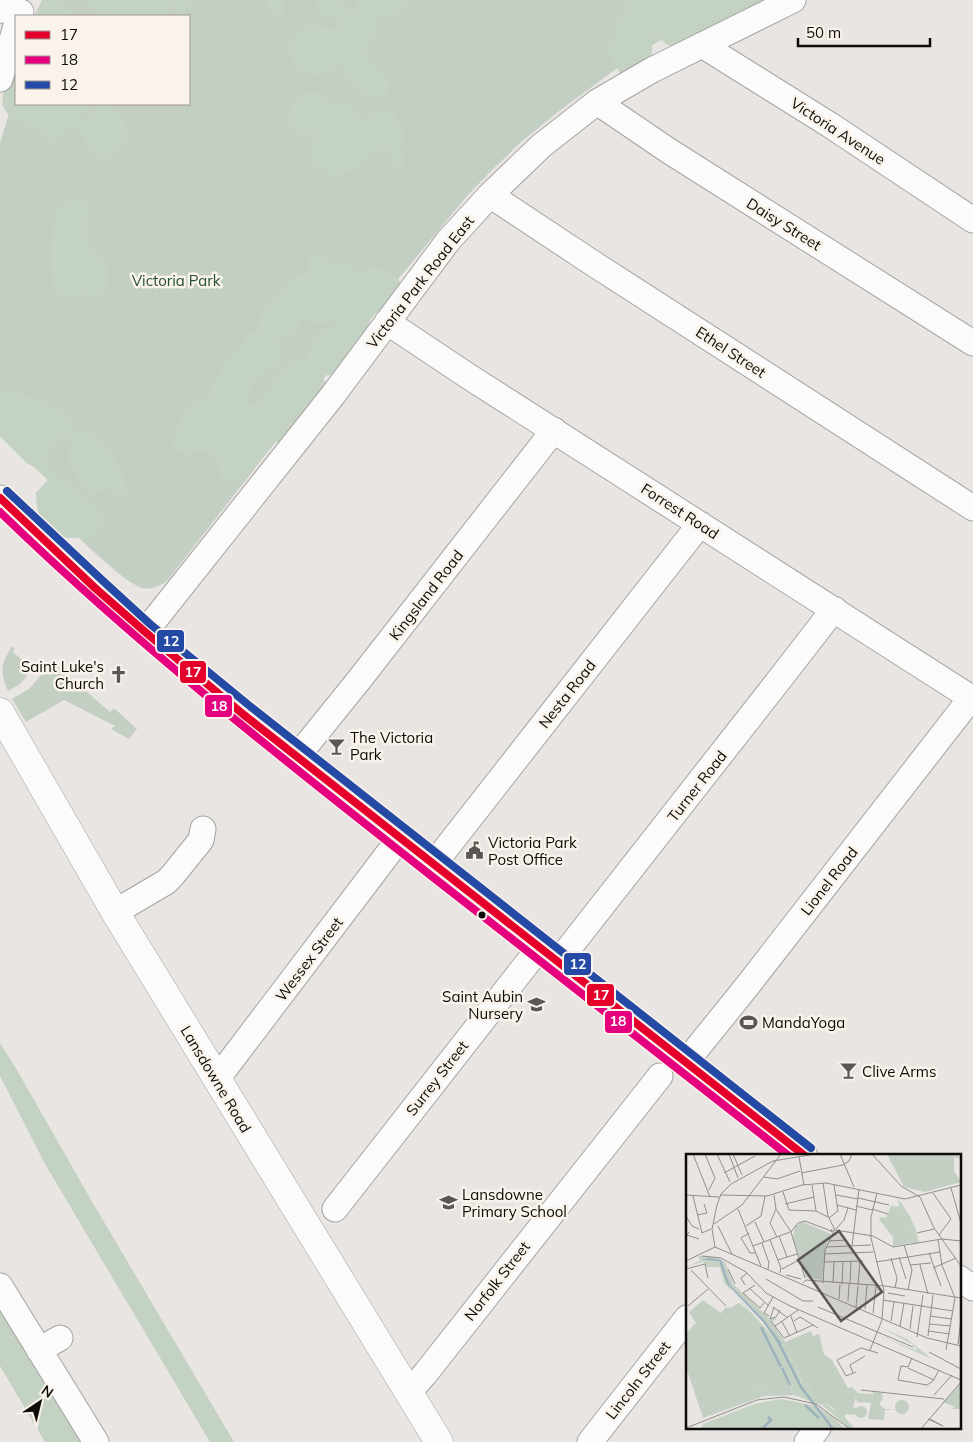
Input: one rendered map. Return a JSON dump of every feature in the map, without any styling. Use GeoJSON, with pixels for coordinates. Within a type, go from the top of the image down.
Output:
{"type":"FeatureCollection","features":[{"type":"Feature","properties":{"kind":"main road","name":"Lansdowne Road"},"geometry":{"type":"LineString","coordinates":[[0,712],[114,912],[439,1442]]}},
{"type":"Feature","properties":{"kind":"street"},"geometry":{"type":"LineString","coordinates":[[758,17],[787,0]]}},
{"type":"Feature","properties":{"kind":"street","name":"Victoria Park Road East"},"geometry":{"type":"LineString","coordinates":[[145,632],[333,395],[448,241],[490,195],[541,146],[597,102],[652,70],[793,0]]}},
{"type":"Feature","properties":{"kind":"street"},"geometry":{"type":"LineString","coordinates":[[0,79],[15,17]]}},
{"type":"Feature","properties":{"kind":"street","name":"Victoria Avenue"},"geometry":{"type":"LineString","coordinates":[[702,45],[830,125],[973,220]]}},
{"type":"Feature","properties":{"kind":"street","name":"Daisy Street"},"geometry":{"type":"LineString","coordinates":[[597,102],[677,156],[973,343]]}},
{"type":"Feature","properties":{"kind":"street","name":"Ethel Street"},"geometry":{"type":"LineString","coordinates":[[490,195],[973,508]]}},
{"type":"Feature","properties":{"kind":"street","name":"Forrest Road"},"geometry":{"type":"LineString","coordinates":[[387,322],[468,376],[972,698]]}},
{"type":"Feature","properties":{"kind":"street","name":"Kingsland Road"},"geometry":{"type":"LineString","coordinates":[[296,758],[554,430]]}},
{"type":"Feature","properties":{"kind":"street"},"geometry":{"type":"LineString","coordinates":[[0,498],[145,632],[296,758],[803,1154]]}},
{"type":"Feature","properties":{"kind":"street","name":"Nesta Road"},"geometry":{"type":"LineString","coordinates":[[433,865],[700,524]]}},
{"type":"Feature","properties":{"kind":"street","name":"Turner Road"},"geometry":{"type":"LineString","coordinates":[[549,954],[767,696],[834,609]]}},
{"type":"Feature","properties":{"kind":"street","name":"Lionel Road"},"geometry":{"type":"LineString","coordinates":[[686,1062],[972,698]]}},
{"type":"Feature","properties":{"kind":"street"},"geometry":{"type":"LineString","coordinates":[[114,912],[166,882],[201,840],[203,829]]}},
{"type":"Feature","properties":{"kind":"street","name":"Wessex Street"},"geometry":{"type":"LineString","coordinates":[[217,1079],[400,838]]}},
{"type":"Feature","properties":{"kind":"street","name":"Surrey Street"},"geometry":{"type":"LineString","coordinates":[[335,1209],[549,954]]}},
{"type":"Feature","properties":{"kind":"street","name":"Norfolk Street"},"geometry":{"type":"LineString","coordinates":[[408,1392],[660,1076]]}},
{"type":"Feature","properties":{"kind":"street"},"geometry":{"type":"LineString","coordinates":[[960,1279],[973,1288]]}},
{"type":"Feature","properties":{"kind":"street"},"geometry":{"type":"LineString","coordinates":[[0,1286],[49,1344],[96,1442]]}},
{"type":"Feature","properties":{"kind":"street","name":"Lincoln Street"},"geometry":{"type":"LineString","coordinates":[[590,1442],[686,1319]]}},
{"type":"Feature","properties":{"kind":"street"},"geometry":{"type":"LineString","coordinates":[[807,1442],[816,1430]]}},
{"type":"Feature","properties":{"kind":"green space"},"geometry":{"type":"Polygon","coordinates":[[[42,0],[58,0],[73,14],[82,15],[34,15],[42,0]]]}},
{"type":"Feature","properties":{"kind":"green space","name":"Victoria Park"},"geometry":{"type":"Polygon","coordinates":[[[43,0],[768,0],[668,36],[635,55],[559,111],[520,143],[467,196],[399,278],[301,409],[167,581],[149,588],[142,588],[133,584],[90,549],[36,493],[48,480],[27,463],[0,436],[0,143],[15,93],[15,105],[190,105],[190,15],[38,15],[43,0]]]}},
{"type":"Feature","properties":{"kind":"green space"},"geometry":{"type":"Polygon","coordinates":[[[81,0],[192,0],[191,4],[184,11],[178,11],[171,6],[166,8],[160,15],[150,15],[140,11],[104,12],[91,9],[81,0]]]}},
{"type":"Feature","properties":{"kind":"green space"},"geometry":{"type":"Polygon","coordinates":[[[265,0],[283,0],[286,16],[283,20],[272,12],[265,0]]]}},
{"type":"Feature","properties":{"kind":"green space"},"geometry":{"type":"Polygon","coordinates":[[[316,0],[342,0],[351,12],[356,7],[357,0],[411,0],[397,14],[377,19],[377,34],[367,46],[368,53],[385,75],[390,87],[383,99],[363,93],[348,78],[340,66],[319,76],[302,72],[295,66],[289,51],[294,36],[306,27],[318,26],[335,29],[341,22],[336,18],[323,17],[316,0]]]}},
{"type":"Feature","properties":{"kind":"green space"},"geometry":{"type":"Polygon","coordinates":[[[602,0],[802,0],[672,47],[656,35],[653,36],[651,57],[648,61],[640,67],[621,75],[606,49],[614,37],[617,18],[627,10],[625,4],[620,1],[605,3],[602,0]]]}},
{"type":"Feature","properties":{"kind":"green space"},"geometry":{"type":"Polygon","coordinates":[[[15,71],[15,105],[86,105],[81,120],[98,109],[108,107],[117,111],[122,116],[129,135],[121,148],[110,157],[101,161],[89,150],[77,130],[70,130],[57,143],[50,141],[35,127],[20,125],[5,110],[2,102],[6,86],[15,71]]]}},
{"type":"Feature","properties":{"kind":"green space"},"geometry":{"type":"Polygon","coordinates":[[[308,91],[318,93],[331,104],[347,103],[356,109],[357,117],[360,120],[381,109],[386,108],[394,113],[403,134],[400,149],[405,156],[405,162],[401,168],[396,168],[392,165],[391,153],[384,150],[376,150],[369,158],[361,162],[359,169],[328,179],[327,172],[312,161],[311,152],[317,135],[304,136],[294,129],[290,123],[289,113],[293,104],[308,91]]]}},
{"type":"Feature","properties":{"kind":"green space"},"geometry":{"type":"Polygon","coordinates":[[[81,197],[86,200],[88,212],[86,239],[101,255],[108,269],[109,280],[104,292],[93,297],[82,294],[74,298],[61,297],[52,281],[51,248],[53,224],[57,209],[62,204],[81,197]]]}},
{"type":"Feature","properties":{"kind":"green space"},"geometry":{"type":"Polygon","coordinates":[[[320,255],[335,263],[348,262],[359,271],[371,267],[379,268],[392,275],[402,284],[388,305],[370,320],[368,331],[337,376],[326,375],[321,377],[329,385],[285,443],[275,442],[244,482],[229,484],[223,480],[219,473],[218,461],[214,454],[209,451],[177,452],[171,446],[172,440],[182,415],[187,408],[193,403],[206,399],[210,394],[211,386],[227,356],[241,345],[246,335],[259,329],[259,317],[263,308],[280,293],[289,279],[295,275],[309,275],[307,263],[309,257],[320,255]],[[304,318],[294,334],[277,340],[282,351],[281,357],[273,369],[265,375],[256,378],[251,385],[248,402],[251,406],[256,404],[266,391],[271,388],[277,374],[290,361],[295,359],[306,360],[313,340],[322,331],[336,322],[333,319],[326,324],[319,325],[304,318]]]}},
{"type":"Feature","properties":{"kind":"green space"},"geometry":{"type":"Polygon","coordinates":[[[0,389],[49,405],[74,421],[73,430],[94,436],[109,449],[120,467],[126,487],[128,496],[121,499],[108,488],[92,495],[85,492],[67,457],[72,441],[67,437],[60,440],[47,456],[47,464],[102,510],[101,531],[88,538],[75,538],[57,535],[45,526],[38,511],[36,493],[48,480],[27,463],[0,436],[0,389]]]}},
{"type":"Feature","properties":{"kind":"green space"},"geometry":{"type":"Polygon","coordinates":[[[12,646],[15,649],[13,652],[33,669],[20,684],[8,691],[2,668],[12,646]]]}},
{"type":"Feature","properties":{"kind":"green space"},"geometry":{"type":"Polygon","coordinates":[[[55,664],[110,712],[114,708],[137,729],[129,739],[111,729],[115,726],[64,700],[26,722],[12,699],[29,689],[42,674],[48,673],[55,664]]]}},
{"type":"Feature","properties":{"kind":"green space"},"geometry":{"type":"Polygon","coordinates":[[[0,1043],[234,1442],[210,1442],[45,1164],[0,1076],[0,1043]]]}},
{"type":"Feature","properties":{"kind":"green space"},"geometry":{"type":"Polygon","coordinates":[[[0,1309],[82,1442],[45,1442],[0,1366],[0,1309]]]}},
{"type":"Feature","properties":{"kind":"transit line","name":"12"},"geometry":{"type":"LineString","coordinates":[[7,491],[150,624],[251,707],[811,1148]]}},
{"type":"Feature","properties":{"kind":"transit line","name":"17"},"geometry":{"type":"LineString","coordinates":[[0,498],[95,588],[244,715],[802,1154]]}},
{"type":"Feature","properties":{"kind":"transit line","name":"18"},"geometry":{"type":"LineString","coordinates":[[0,512],[104,608],[267,746],[786,1154]]}},
{"type":"Feature","properties":{"kind":"place","name":"Saint Luke's Church"},"geometry":{"type":"Point","coordinates":[118,675]}},
{"type":"Feature","properties":{"kind":"place","name":"The Victoria Park"},"geometry":{"type":"Point","coordinates":[336,746]}},
{"type":"Feature","properties":{"kind":"place","name":"Victoria Park Post Office"},"geometry":{"type":"Point","coordinates":[474,851]}},
{"type":"Feature","properties":{"kind":"place","name":"Saint Aubin Nursery"},"geometry":{"type":"Point","coordinates":[537,1005]}},
{"type":"Feature","properties":{"kind":"place","name":"MandaYoga"},"geometry":{"type":"Point","coordinates":[748,1022]}},
{"type":"Feature","properties":{"kind":"place","name":"Clive Arms"},"geometry":{"type":"Point","coordinates":[848,1071]}},
{"type":"Feature","properties":{"kind":"place","name":"Lansdowne Primary School"},"geometry":{"type":"Point","coordinates":[448,1203]}}]}
